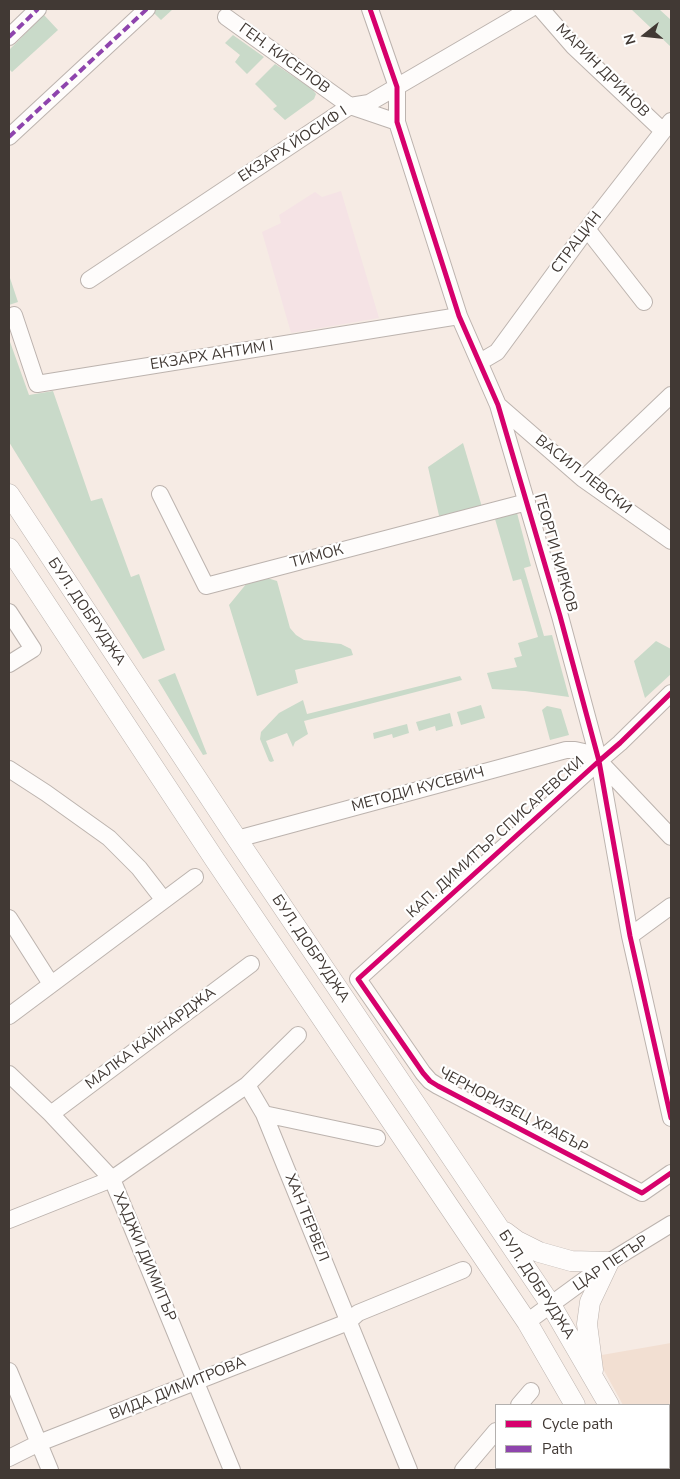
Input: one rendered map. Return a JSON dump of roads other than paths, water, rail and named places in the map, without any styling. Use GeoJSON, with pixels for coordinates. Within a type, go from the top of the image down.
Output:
{"type":"FeatureCollection","features":[{"type":"Feature","properties":{"kind":"main road","name":"БУЛ. ДОБРУДЖА"},"geometry":{"type":"LineString","coordinates":[[9,494],[237,839],[551,1305],[608,1404]]}},
{"type":"Feature","properties":{"kind":"main road","name":"БУЛ. ДОБРУДЖА"},"geometry":{"type":"LineString","coordinates":[[9,548],[215,860],[527,1322],[574,1404]]}},
{"type":"Feature","properties":{"kind":"main road"},"geometry":{"type":"LineString","coordinates":[[497,1226],[517,1241],[539,1252],[571,1261],[609,1262],[590,1302],[587,1324],[593,1377]]}},
{"type":"Feature","properties":{"kind":"street"},"geometry":{"type":"LineString","coordinates":[[9,37],[38,9]]}},
{"type":"Feature","properties":{"kind":"street"},"geometry":{"type":"LineString","coordinates":[[9,137],[147,9]]}},
{"type":"Feature","properties":{"kind":"street","name":"ГЕОРГИ КИРКОВ"},"geometry":{"type":"LineString","coordinates":[[370,9],[397,88],[397,122],[459,316],[498,405],[560,616],[599,761],[630,936],[671,1118]]}},
{"type":"Feature","properties":{"kind":"street","name":"ЕКЗАРХ ЙОСИФ I"},"geometry":{"type":"LineString","coordinates":[[89,280],[350,106],[370,103],[530,9]]}},
{"type":"Feature","properties":{"kind":"street","name":"МАРИН ДРИНОВ"},"geometry":{"type":"LineString","coordinates":[[541,9],[574,47],[667,126]]}},
{"type":"Feature","properties":{"kind":"street","name":"ГЕН. КИСЕЛОВ"},"geometry":{"type":"LineString","coordinates":[[226,18],[350,106],[397,122]]}},
{"type":"Feature","properties":{"kind":"street","name":"СТРАЦИН"},"geometry":{"type":"LineString","coordinates":[[480,362],[497,352],[587,229],[667,126]]}},
{"type":"Feature","properties":{"kind":"street"},"geometry":{"type":"LineString","coordinates":[[587,229],[644,302]]}},
{"type":"Feature","properties":{"kind":"street","name":"ЕКЗАРХ АНТИМ I"},"geometry":{"type":"LineString","coordinates":[[14,315],[37,384],[459,316]]}},
{"type":"Feature","properties":{"kind":"street"},"geometry":{"type":"LineString","coordinates":[[583,479],[671,395]]}},
{"type":"Feature","properties":{"kind":"street","name":"ВАСИЛ ЛЕВСКИ"},"geometry":{"type":"LineString","coordinates":[[498,405],[583,479],[671,541]]}},
{"type":"Feature","properties":{"kind":"street","name":"ТИМОК"},"geometry":{"type":"LineString","coordinates":[[160,494],[206,586],[527,502]]}},
{"type":"Feature","properties":{"kind":"street"},"geometry":{"type":"LineString","coordinates":[[9,612],[33,649],[9,664]]}},
{"type":"Feature","properties":{"kind":"street","name":"КАП. ДИМИТЪР СПИСАРЕВСКИ"},"geometry":{"type":"LineString","coordinates":[[358,979],[620,743],[671,693]]}},
{"type":"Feature","properties":{"kind":"street","name":"МЕТОДИ КУСЕВИЧ"},"geometry":{"type":"LineString","coordinates":[[237,839],[566,750],[584,752],[599,761]]}},
{"type":"Feature","properties":{"kind":"street"},"geometry":{"type":"LineString","coordinates":[[599,761],[671,837]]}},
{"type":"Feature","properties":{"kind":"street"},"geometry":{"type":"LineString","coordinates":[[9,769],[109,838],[138,868],[163,900]]}},
{"type":"Feature","properties":{"kind":"street"},"geometry":{"type":"LineString","coordinates":[[9,1016],[195,876]]}},
{"type":"Feature","properties":{"kind":"street"},"geometry":{"type":"LineString","coordinates":[[630,936],[671,906]]}},
{"type":"Feature","properties":{"kind":"street"},"geometry":{"type":"LineString","coordinates":[[9,918],[51,984]]}},
{"type":"Feature","properties":{"kind":"street","name":"МАЛКА КАЙНАРДЖА"},"geometry":{"type":"LineString","coordinates":[[51,1114],[251,964]]}},
{"type":"Feature","properties":{"kind":"street","name":"ЧЕРНОРИЗЕЦ ХРАБЪР"},"geometry":{"type":"LineString","coordinates":[[358,979],[430,1081],[642,1193],[671,1173]]}},
{"type":"Feature","properties":{"kind":"street"},"geometry":{"type":"LineString","coordinates":[[9,1220],[112,1179],[247,1085],[298,1035]]}},
{"type":"Feature","properties":{"kind":"street","name":"ХАДЖИ ДИМИТЪР"},"geometry":{"type":"LineString","coordinates":[[9,1074],[51,1114],[112,1179],[232,1470]]}},
{"type":"Feature","properties":{"kind":"street","name":"ХАН ТЕРВЕЛ"},"geometry":{"type":"LineString","coordinates":[[247,1085],[264,1114],[409,1470]]}},
{"type":"Feature","properties":{"kind":"street"},"geometry":{"type":"LineString","coordinates":[[264,1114],[377,1138]]}},
{"type":"Feature","properties":{"kind":"street","name":"ЦАР ПЕТЪР"},"geometry":{"type":"LineString","coordinates":[[527,1322],[609,1262],[671,1224]]}},
{"type":"Feature","properties":{"kind":"street"},"geometry":{"type":"LineString","coordinates":[[348,1322],[358,1313],[463,1270]]}},
{"type":"Feature","properties":{"kind":"street","name":"ВИДА ДИМИТРОВА"},"geometry":{"type":"LineString","coordinates":[[9,1458],[39,1443],[348,1322]]}},
{"type":"Feature","properties":{"kind":"street"},"geometry":{"type":"LineString","coordinates":[[9,1371],[50,1470]]}},
{"type":"Feature","properties":{"kind":"street"},"geometry":{"type":"LineString","coordinates":[[520,1404],[532,1391]]}},
{"type":"Feature","properties":{"kind":"street"},"geometry":{"type":"LineString","coordinates":[[463,1470],[495,1433]]}}]}
